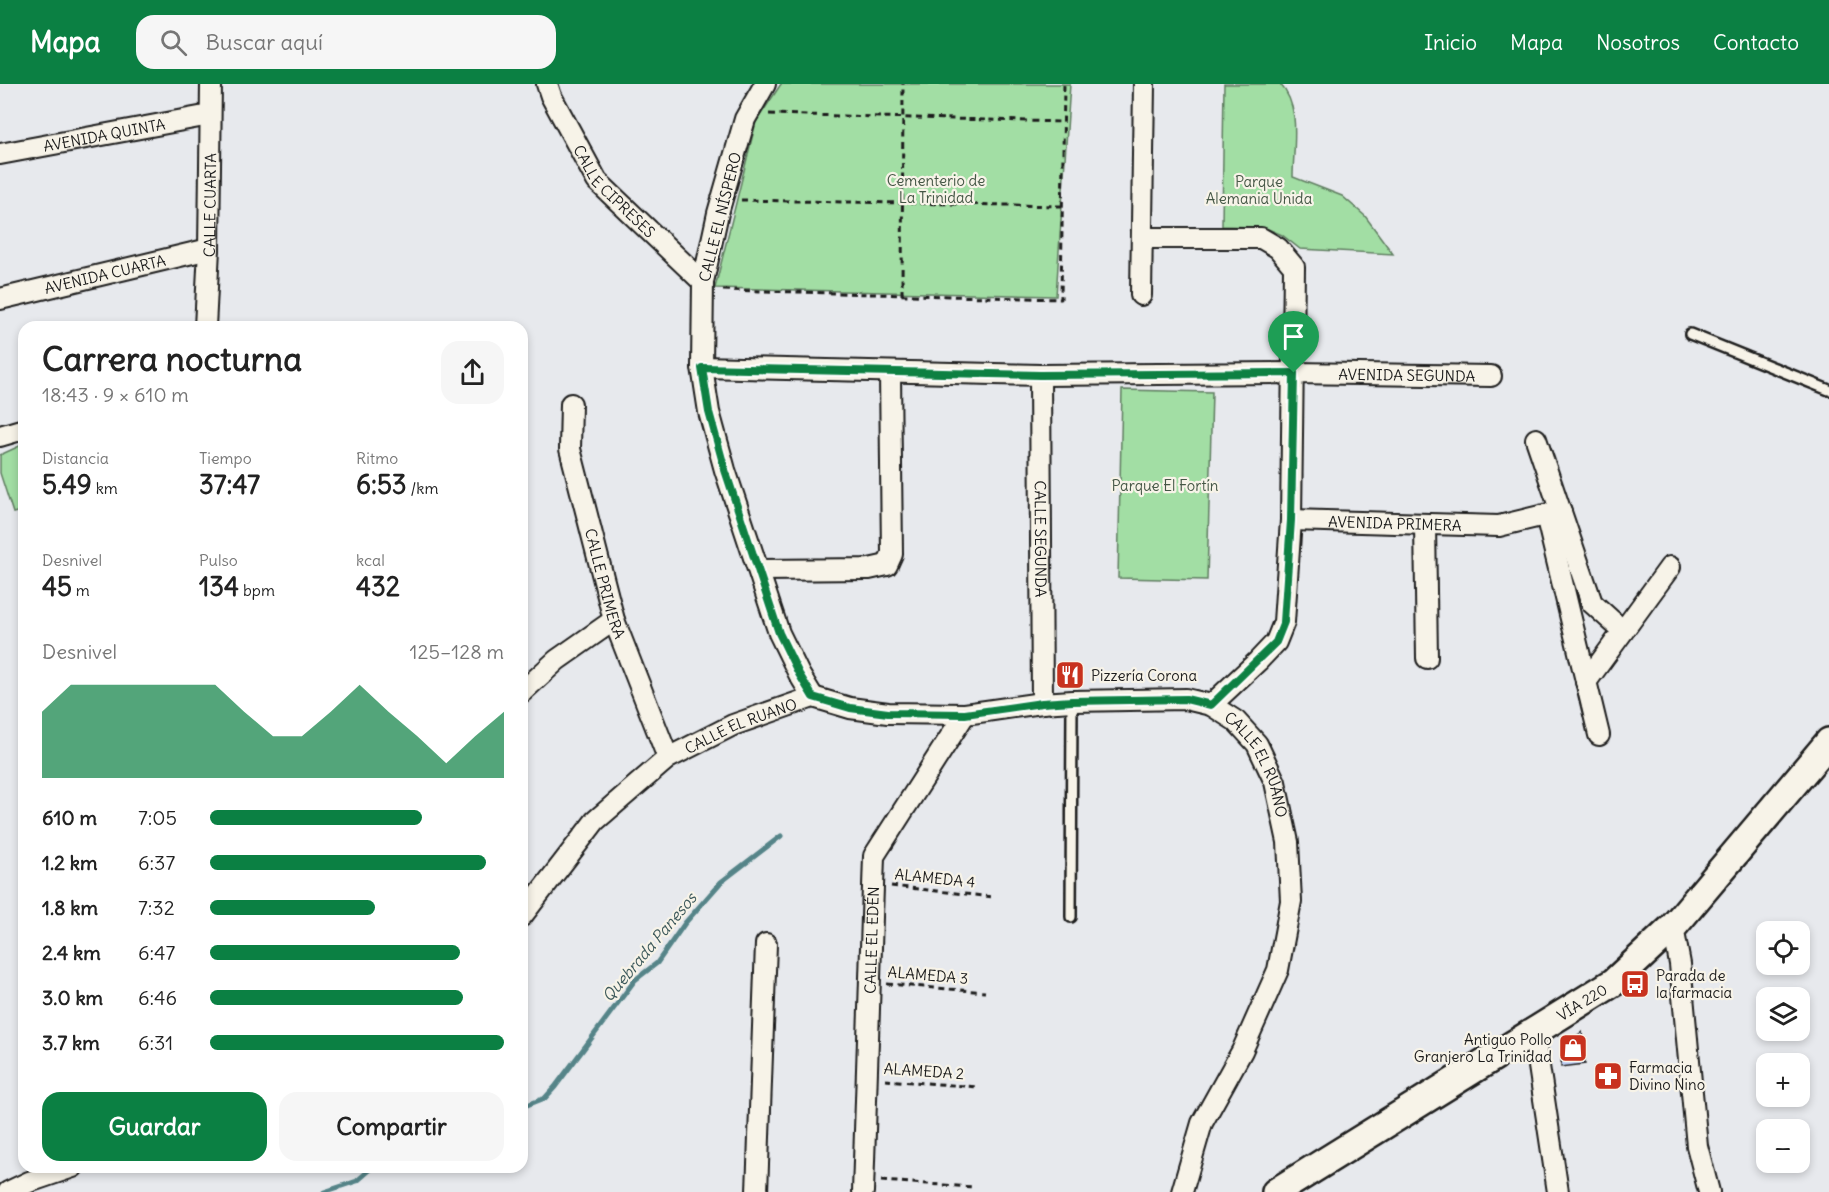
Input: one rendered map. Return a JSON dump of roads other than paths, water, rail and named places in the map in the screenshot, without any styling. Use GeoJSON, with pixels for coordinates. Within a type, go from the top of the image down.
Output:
{"type":"FeatureCollection","features":[{"type":"Feature","properties":{"kind":"main road","name":"VÍA 220"},"geometry":{"type":"LineString","coordinates":[[1276,1192],[1614,981],[1673,927],[1829,742]]}},
{"type":"Feature","properties":{"kind":"street","name":"CALLE CUARTA"},"geometry":{"type":"LineString","coordinates":[[205,321],[209,249],[211,84]]}},
{"type":"Feature","properties":{"kind":"street","name":"CALLE CIPRESES"},"geometry":{"type":"LineString","coordinates":[[547,84],[551,96],[597,181],[703,286]]}},
{"type":"Feature","properties":{"kind":"street","name":"CALLE EL NÍSPERO"},"geometry":{"type":"LineString","coordinates":[[765,84],[745,119],[718,213],[703,286],[702,368],[709,412],[725,470],[779,633],[813,697]]}},
{"type":"Feature","properties":{"kind":"street"},"geometry":{"type":"LineString","coordinates":[[1141,295],[1144,84]]}},
{"type":"Feature","properties":{"kind":"street","name":"AVENIDA QUINTA"},"geometry":{"type":"LineString","coordinates":[[0,154],[210,115]]}},
{"type":"Feature","properties":{"kind":"street"},"geometry":{"type":"LineString","coordinates":[[1142,238],[1261,238],[1278,248],[1294,267],[1291,520],[1284,622],[1276,642],[1211,705]]}},
{"type":"Feature","properties":{"kind":"street","name":"AVENIDA CUARTA"},"geometry":{"type":"LineString","coordinates":[[0,299],[209,249]]}},
{"type":"Feature","properties":{"kind":"street","name":"AVENIDA SEGUNDA"},"geometry":{"type":"LineString","coordinates":[[702,368],[1040,375],[1294,373],[1491,376]]}},
{"type":"Feature","properties":{"kind":"street"},"geometry":{"type":"LineString","coordinates":[[759,570],[869,569],[886,565],[892,554],[890,373]]}},
{"type":"Feature","properties":{"kind":"street","name":"CALLE SEGUNDA"},"geometry":{"type":"LineString","coordinates":[[1040,375],[1042,703]]}},
{"type":"Feature","properties":{"kind":"street","name":"CALLE PRIMERA"},"geometry":{"type":"LineString","coordinates":[[571,404],[570,449],[614,620],[668,758]]}},
{"type":"Feature","properties":{"kind":"street"},"geometry":{"type":"LineString","coordinates":[[0,436],[18,431]]}},
{"type":"Feature","properties":{"kind":"street"},"geometry":{"type":"LineString","coordinates":[[1536,439],[1599,735]]}},
{"type":"Feature","properties":{"kind":"street"},"geometry":{"type":"LineString","coordinates":[[1553,513],[1592,603],[1623,631]]}},
{"type":"Feature","properties":{"kind":"street","name":"AVENIDA PRIMERA"},"geometry":{"type":"LineString","coordinates":[[1291,520],[1499,526],[1553,513]]}},
{"type":"Feature","properties":{"kind":"street"},"geometry":{"type":"LineString","coordinates":[[1425,524],[1427,658]]}},
{"type":"Feature","properties":{"kind":"street"},"geometry":{"type":"LineString","coordinates":[[1586,682],[1670,567]]}},
{"type":"Feature","properties":{"kind":"street"},"geometry":{"type":"LineString","coordinates":[[528,687],[557,660],[614,620]]}},
{"type":"Feature","properties":{"kind":"street","name":"CALLE EL RUANO"},"geometry":{"type":"LineString","coordinates":[[528,908],[595,820],[668,758],[733,725],[813,697],[850,708],[888,713],[965,714],[1072,701],[1186,699],[1211,705],[1236,721],[1257,744],[1275,782],[1288,842],[1291,901],[1278,970],[1242,1052],[1202,1123],[1182,1192]]}},
{"type":"Feature","properties":{"kind":"street","name":"CALLE EL EDÉN"},"geometry":{"type":"LineString","coordinates":[[864,1186],[874,856],[965,714]]}},
{"type":"Feature","properties":{"kind":"street"},"geometry":{"type":"LineString","coordinates":[[1673,927],[1680,964],[1697,1146],[1709,1192]]}},
{"type":"Feature","properties":{"kind":"street"},"geometry":{"type":"LineString","coordinates":[[757,1192],[766,944]]}},
{"type":"Feature","properties":{"kind":"street"},"geometry":{"type":"LineString","coordinates":[[1534,1033],[1558,1192]]}},
{"type":"Feature","properties":{"kind":"street"},"geometry":{"type":"LineString","coordinates":[[8,1192],[55,1173]]}},
{"type":"Feature","properties":{"kind":"lane"},"geometry":{"type":"LineString","coordinates":[[1690,334],[1829,390]]}},
{"type":"Feature","properties":{"kind":"lane"},"geometry":{"type":"LineString","coordinates":[[1071,917],[1072,701]]}},
{"type":"Feature","properties":{"kind":"waterway","name":"Quebrada Panesos"},"geometry":{"type":"LineString","coordinates":[[528,1105],[545,1098],[555,1087],[635,980],[657,963],[685,923],[721,882],[781,836]]}},
{"type":"Feature","properties":{"kind":"waterway","name":"Quebrada Panesos"},"geometry":{"type":"LineString","coordinates":[[324,1192],[357,1181],[366,1173]]}},
{"type":"Feature","properties":{"kind":"place","name":"Pizzería Corona"},"geometry":{"type":"Point","coordinates":[1070,675]}},
{"type":"Feature","properties":{"kind":"place","name":"Parada de la farmacia"},"geometry":{"type":"Point","coordinates":[1635,984]}},
{"type":"Feature","properties":{"kind":"place","name":"Antiguo Pollo Granjero La Trinidad"},"geometry":{"type":"Point","coordinates":[1573,1048]}},
{"type":"Feature","properties":{"kind":"place","name":"Farmacia Divino Nino"},"geometry":{"type":"Point","coordinates":[1608,1076]}},
{"type":"Feature","properties":{"kind":"park label","name":"Cementerio de La Trinidad"},"geometry":{"type":"Point","coordinates":[936,188]}},
{"type":"Feature","properties":{"kind":"park label","name":"Parque Alemania Unida"},"geometry":{"type":"Point","coordinates":[1259,190]}},
{"type":"Feature","properties":{"kind":"park label","name":"Parque El Fortín"},"geometry":{"type":"Point","coordinates":[1165,485]}}]}
